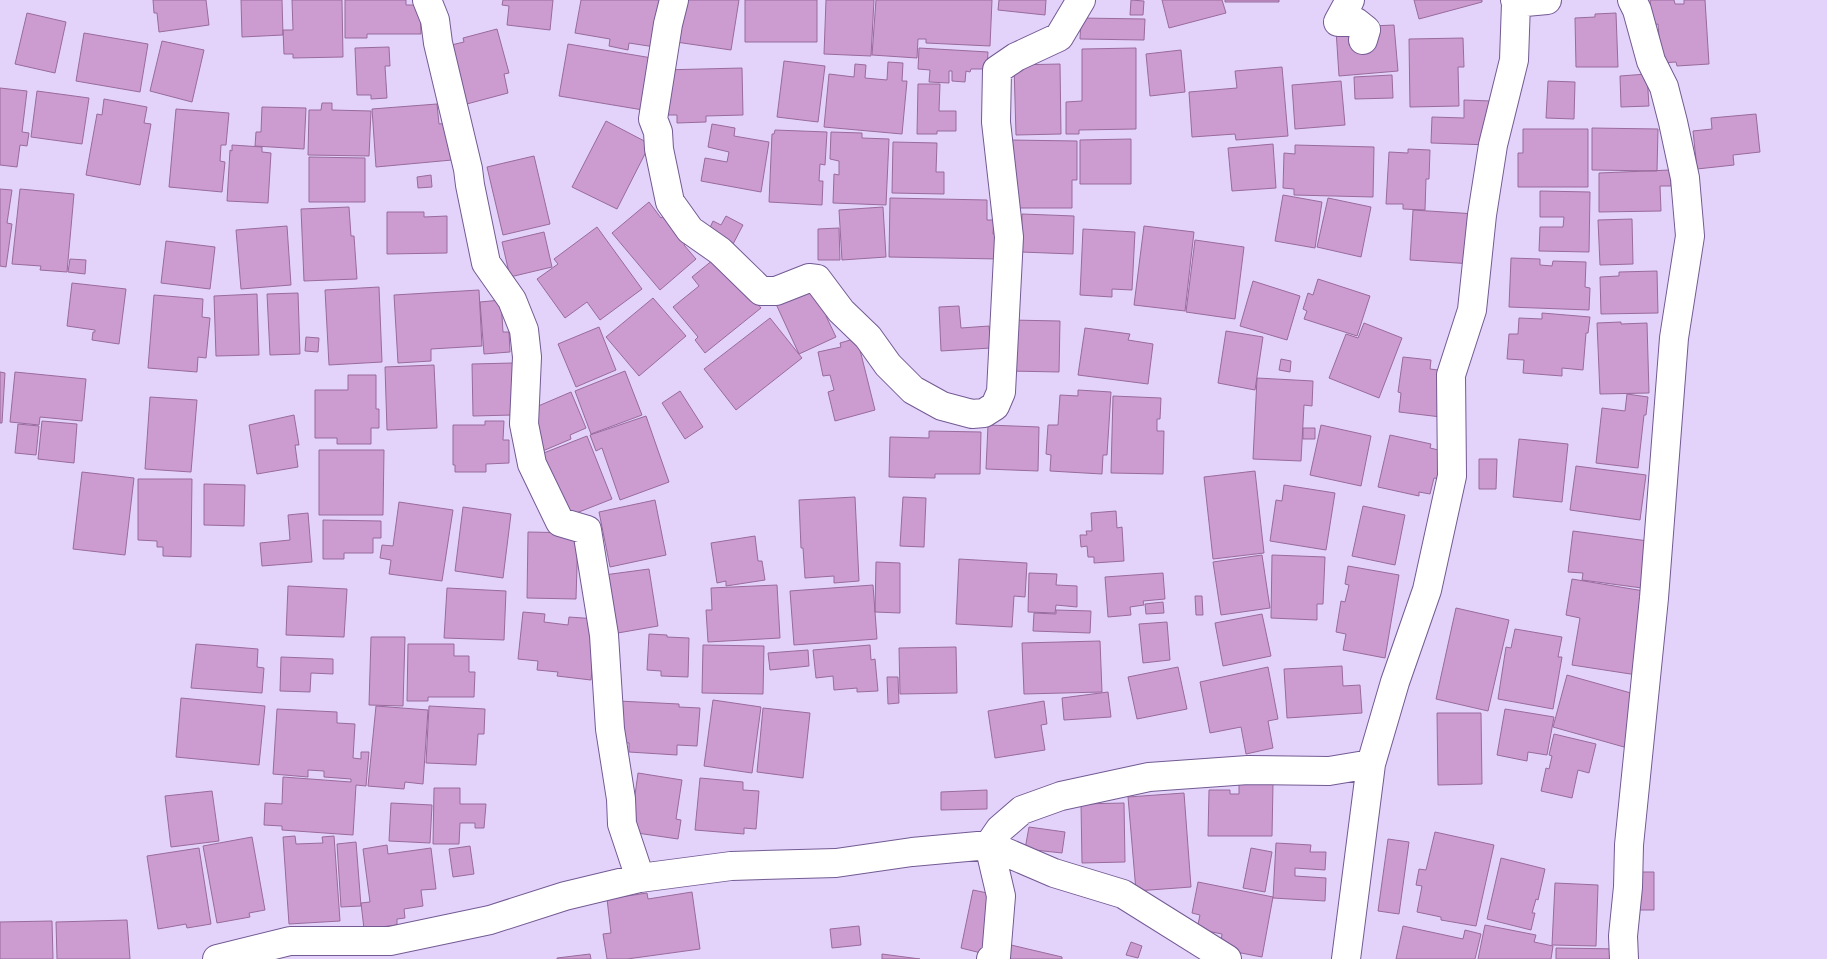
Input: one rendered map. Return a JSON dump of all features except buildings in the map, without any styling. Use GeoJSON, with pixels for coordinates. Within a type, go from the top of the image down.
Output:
{"type":"FeatureCollection","features":[{"type":"Feature","properties":{"kind":"street"},"geometry":{"type":"LineString","coordinates":[[427,0],[435,20],[438,43],[468,169],[486,263],[512,300],[524,330],[527,357],[524,424],[532,464],[560,522],[587,530],[604,635],[610,729],[621,799],[622,824],[640,878]]}},
{"type":"Feature","properties":{"kind":"street"},"geometry":{"type":"LineString","coordinates":[[674,0],[668,24],[653,119],[658,132],[670,202],[690,230],[720,251],[761,291],[776,291],[809,278],[817,279],[841,311],[868,337],[888,365],[913,390],[942,406],[972,414],[984,413],[995,406],[1001,392],[1009,237],[996,122],[997,70],[1016,57],[1059,37],[1081,0]]}},
{"type":"Feature","properties":{"kind":"street"},"geometry":{"type":"LineString","coordinates":[[1350,0],[1338,22],[1356,22],[1366,30],[1363,40]]}},
{"type":"Feature","properties":{"kind":"street"},"geometry":{"type":"LineString","coordinates":[[1346,959],[1371,764],[1395,682],[1427,590],[1452,476],[1451,375],[1472,310],[1493,145],[1514,60],[1515,2],[1547,0]]}},
{"type":"Feature","properties":{"kind":"street"},"geometry":{"type":"LineString","coordinates":[[1624,959],[1623,936],[1628,887],[1629,845],[1654,598],[1674,338],[1690,236],[1686,178],[1673,122],[1664,87],[1651,61],[1637,10],[1632,0]]}},
{"type":"Feature","properties":{"kind":"street"},"geometry":{"type":"LineString","coordinates":[[991,959],[996,957],[1001,896],[989,845],[1000,829],[1022,810],[1061,796],[1149,777],[1248,770],[1330,771],[1371,764]]}},
{"type":"Feature","properties":{"kind":"street"},"geometry":{"type":"LineString","coordinates":[[217,959],[293,950],[390,942],[490,920],[565,896],[640,878],[731,866],[836,863],[912,852],[989,845],[1054,872],[1123,894],[1227,959]]}}]}
